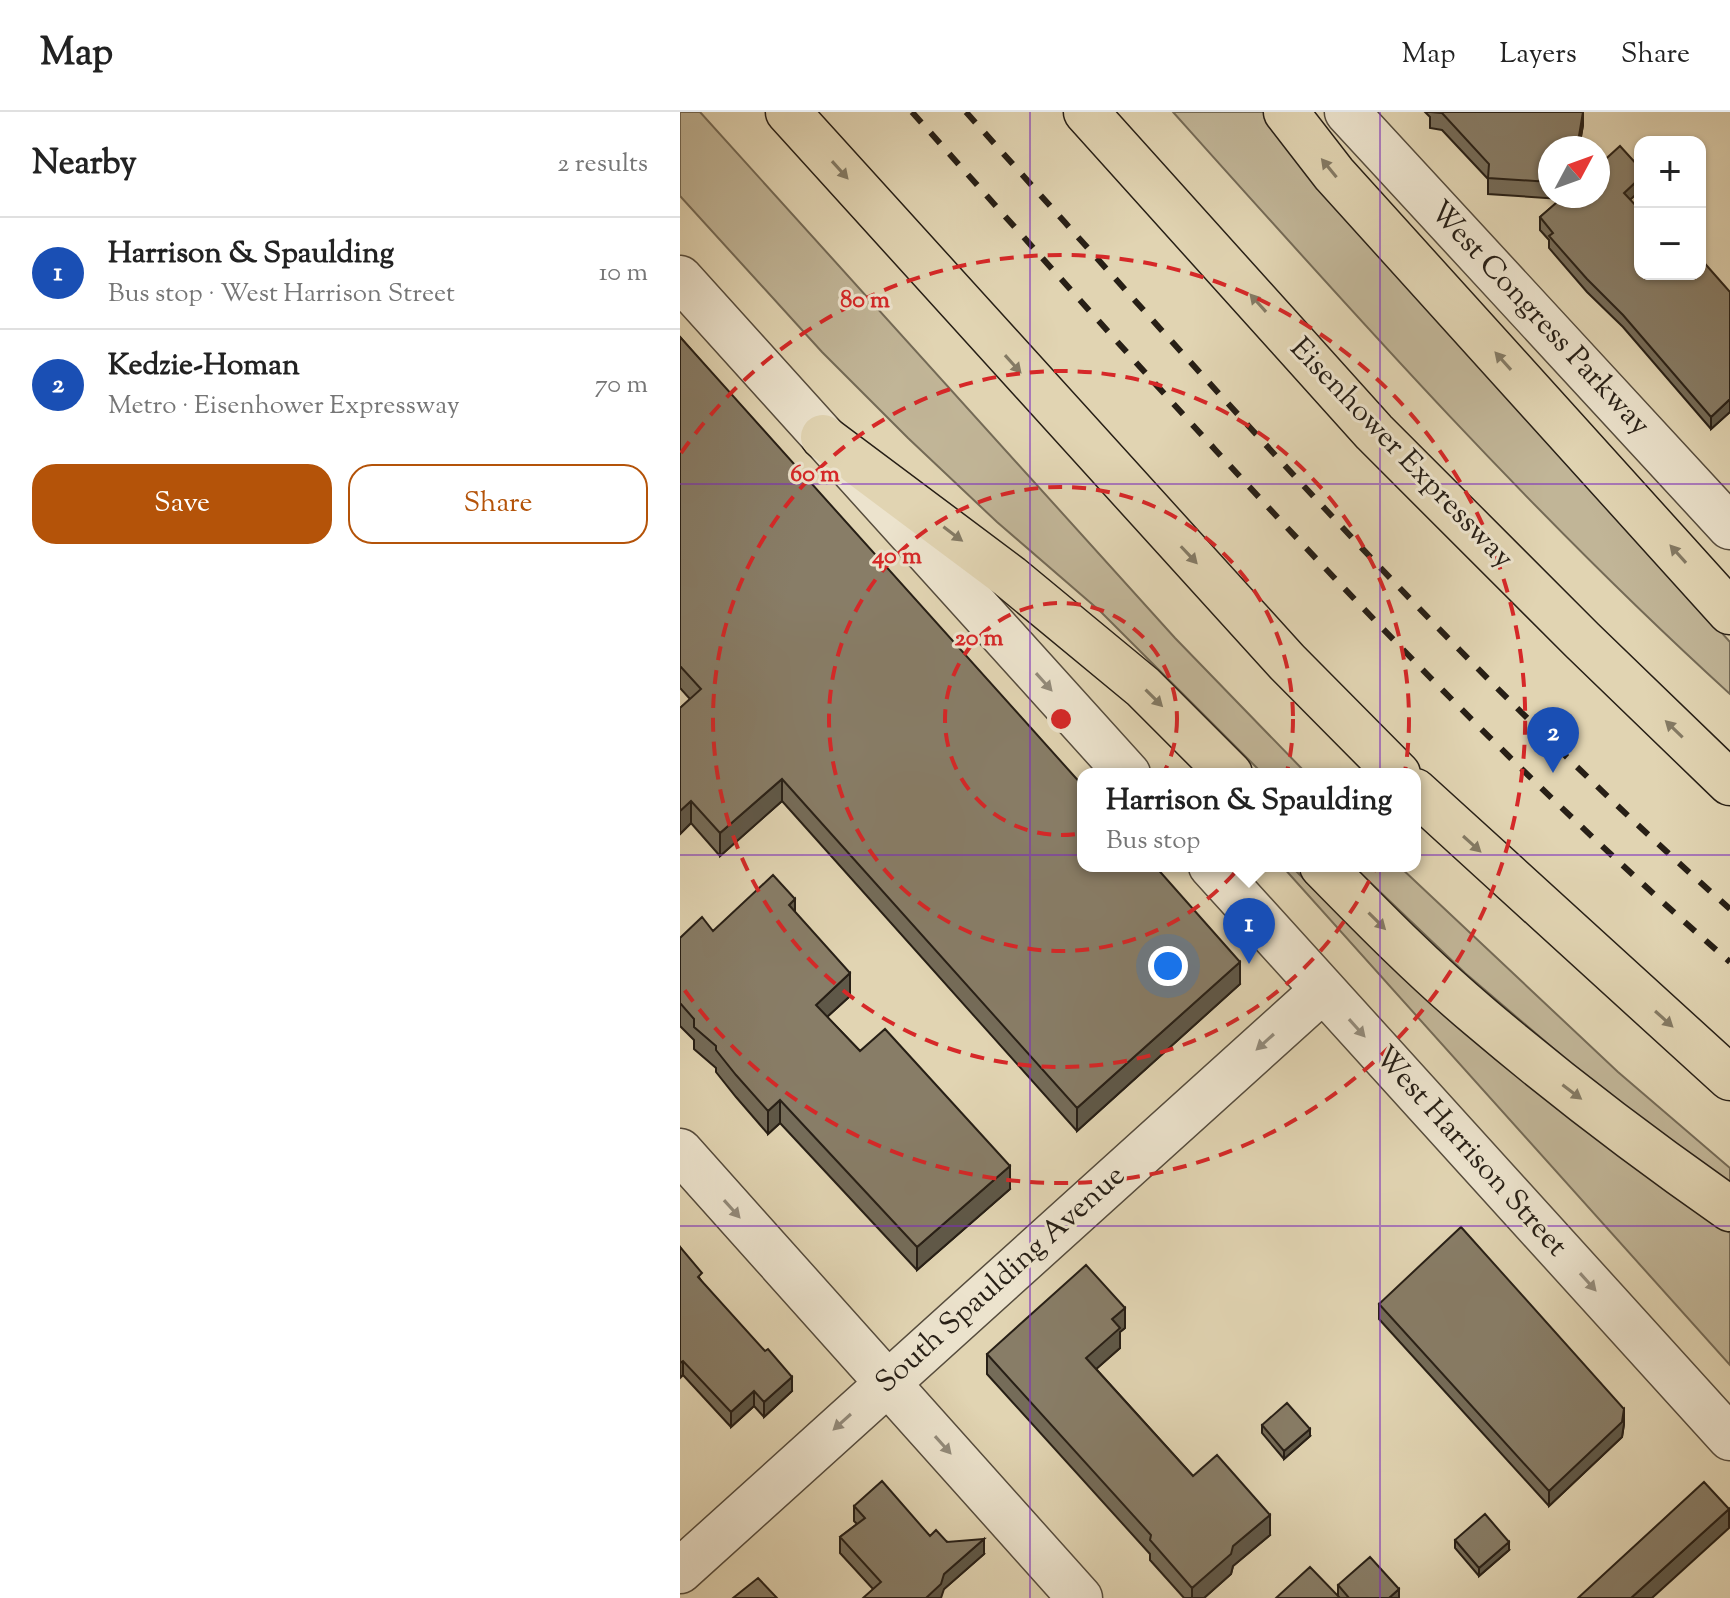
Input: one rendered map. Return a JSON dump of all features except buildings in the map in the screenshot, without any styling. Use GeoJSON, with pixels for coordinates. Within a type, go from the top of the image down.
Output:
{"type":"FeatureCollection","features":[{"type":"Feature","properties":{"kind":"highway"},"geometry":{"type":"LineString","coordinates":[[788,112],[1287,662],[1392,768]]}},
{"type":"Feature","properties":{"kind":"highway","name":"Eisenhower Expressway"},"geometry":{"type":"LineString","coordinates":[[1086,112],[1374,432],[1730,783]]}},
{"type":"Feature","properties":{"kind":"highway"},"geometry":{"type":"LineString","coordinates":[[1286,112],[1334,174],[1730,612]]}},
{"type":"Feature","properties":{"kind":"highway"},"geometry":{"type":"LineString","coordinates":[[823,437],[1034,597],[1143,687],[1224,768]]}},
{"type":"Feature","properties":{"kind":"highway"},"geometry":{"type":"LineString","coordinates":[[1421,796],[1730,1078]]}},
{"type":"Feature","properties":{"kind":"highway"},"geometry":{"type":"LineString","coordinates":[[1328,872],[1478,1016],[1556,1080],[1730,1209]]}},
{"type":"Feature","properties":{"kind":"street","name":"West Congress Parkway"},"geometry":{"type":"LineString","coordinates":[[1347,112],[1730,527]]}},
{"type":"Feature","properties":{"kind":"street"},"geometry":{"type":"LineString","coordinates":[[680,278],[1123,768]]}},
{"type":"Feature","properties":{"kind":"street","name":"West Harrison Street"},"geometry":{"type":"LineString","coordinates":[[1216,872],[1730,1438]]}},
{"type":"Feature","properties":{"kind":"street","name":"South Spaulding Avenue"},"geometry":{"type":"LineString","coordinates":[[680,1571],[1323,990]]}},
{"type":"Feature","properties":{"kind":"street"},"geometry":{"type":"LineString","coordinates":[[680,1151],[1080,1598]]}},
{"type":"Feature","properties":{"kind":"shaded area"},"geometry":{"type":"Polygon","coordinates":[[[680,112],[700,112],[1175,638],[1301,768],[1257,768],[1100,611],[997,522],[908,438],[822,352],[680,196],[680,112]]]}},
{"type":"Feature","properties":{"kind":"shaded area"},"geometry":{"type":"Polygon","coordinates":[[[1173,112],[1266,112],[1324,189],[1730,642],[1730,694],[1584,555],[1444,410],[1173,112]]]}},
{"type":"Feature","properties":{"kind":"shaded area"},"geometry":{"type":"Polygon","coordinates":[[[1287,872],[1297,872],[1323,898],[1670,1191],[1730,1233],[1730,1365],[1287,872]]]}},
{"type":"Feature","properties":{"kind":"shaded area"},"geometry":{"type":"Polygon","coordinates":[[[1359,872],[1405,872],[1618,1072],[1730,1168],[1730,1188],[1580,1077],[1561,1055],[1465,973],[1359,872]]]}},
{"type":"Feature","properties":{"kind":"railway"},"geometry":{"type":"LineString","coordinates":[[912,112],[1208,441],[1410,656],[1620,863],[1730,962]]}},
{"type":"Feature","properties":{"kind":"railway"},"geometry":{"type":"LineString","coordinates":[[966,112],[1243,420],[1432,621],[1628,816],[1730,909]]}},
{"type":"Feature","properties":{"kind":"place","name":"Kedzie-Homan"},"geometry":{"type":"Point","coordinates":[1553,773]}},
{"type":"Feature","properties":{"kind":"place","name":"Harrison & Spaulding"},"geometry":{"type":"Point","coordinates":[1249,964]}}]}
